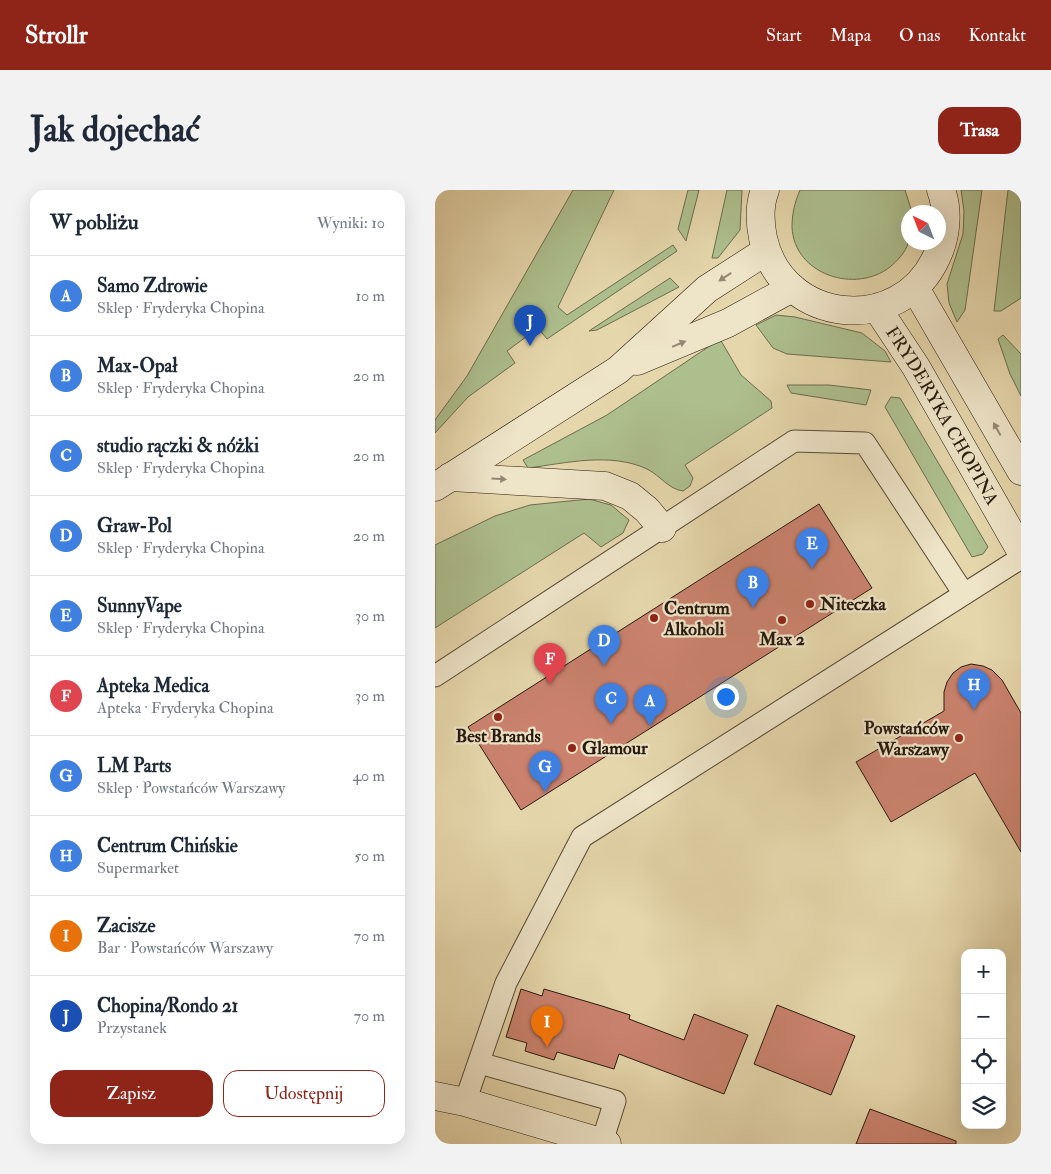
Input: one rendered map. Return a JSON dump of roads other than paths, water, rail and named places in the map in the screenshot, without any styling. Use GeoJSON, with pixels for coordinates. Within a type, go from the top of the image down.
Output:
{"type":"FeatureCollection","features":[{"type":"Feature","properties":{"kind":"main road"},"geometry":{"type":"LineString","coordinates":[[765,190],[762,198],[760,225],[766,251],[776,271],[792,288],[810,301],[832,309],[855,311],[877,308],[897,300],[915,288],[931,268],[942,245],[946,220],[941,190]]}},
{"type":"Feature","properties":{"kind":"main road"},"geometry":{"type":"LineString","coordinates":[[443,482],[617,370],[707,289],[766,251]]}},
{"type":"Feature","properties":{"kind":"main road"},"geometry":{"type":"LineString","coordinates":[[617,370],[728,323],[792,288]]}},
{"type":"Feature","properties":{"kind":"main road"},"geometry":{"type":"LineString","coordinates":[[915,288],[1021,471]]}},
{"type":"Feature","properties":{"kind":"main road","name":"FRYDERYKA CHOPINA"},"geometry":{"type":"LineString","coordinates":[[877,308],[916,367],[1021,551]]}},
{"type":"Feature","properties":{"kind":"main road"},"geometry":{"type":"LineString","coordinates":[[443,482],[605,486],[630,496],[647,510],[662,528]]}},
{"type":"Feature","properties":{"kind":"main road"},"geometry":{"type":"LineString","coordinates":[[435,1096],[465,1102],[605,1143]]}},
{"type":"Feature","properties":{"kind":"lane"},"geometry":{"type":"LineString","coordinates":[[435,676],[794,442],[865,443],[964,594]]}},
{"type":"Feature","properties":{"kind":"lane"},"geometry":{"type":"LineString","coordinates":[[465,1102],[506,983],[581,837],[1021,558]]}},
{"type":"Feature","properties":{"kind":"lane"},"geometry":{"type":"LineString","coordinates":[[479,1063],[615,1101],[605,1143]]}},
{"type":"Feature","properties":{"kind":"place","name":"Chopina/Rondo 21"},"geometry":{"type":"Point","coordinates":[530,346]}},
{"type":"Feature","properties":{"kind":"place","name":"SunnyVape"},"geometry":{"type":"Point","coordinates":[812,569]}},
{"type":"Feature","properties":{"kind":"place","name":"Niteczka"},"geometry":{"type":"Point","coordinates":[810,604]}},
{"type":"Feature","properties":{"kind":"place","name":"Max-Opał"},"geometry":{"type":"Point","coordinates":[753,608]}},
{"type":"Feature","properties":{"kind":"place","name":"Centrum Alkoholi"},"geometry":{"type":"Point","coordinates":[654,618]}},
{"type":"Feature","properties":{"kind":"place","name":"Max 2"},"geometry":{"type":"Point","coordinates":[782,620]}},
{"type":"Feature","properties":{"kind":"place","name":"Graw-Pol"},"geometry":{"type":"Point","coordinates":[604,666]}},
{"type":"Feature","properties":{"kind":"place","name":"Apteka Medica"},"geometry":{"type":"Point","coordinates":[550,684]}},
{"type":"Feature","properties":{"kind":"place","name":"Centrum Chińskie"},"geometry":{"type":"Point","coordinates":[974,710]}},
{"type":"Feature","properties":{"kind":"place","name":"Best Brands"},"geometry":{"type":"Point","coordinates":[498,717]}},
{"type":"Feature","properties":{"kind":"place","name":"studio rączki & nóżki"},"geometry":{"type":"Point","coordinates":[611,724]}},
{"type":"Feature","properties":{"kind":"place","name":"Samo Zdrowie"},"geometry":{"type":"Point","coordinates":[650,726]}},
{"type":"Feature","properties":{"kind":"place","name":"Powstańców Warszawy"},"geometry":{"type":"Point","coordinates":[959,738]}},
{"type":"Feature","properties":{"kind":"place","name":"Glamour"},"geometry":{"type":"Point","coordinates":[572,748]}},
{"type":"Feature","properties":{"kind":"place","name":"LM Parts"},"geometry":{"type":"Point","coordinates":[545,792]}},
{"type":"Feature","properties":{"kind":"place","name":"Zacisze"},"geometry":{"type":"Point","coordinates":[547,1047]}}]}
